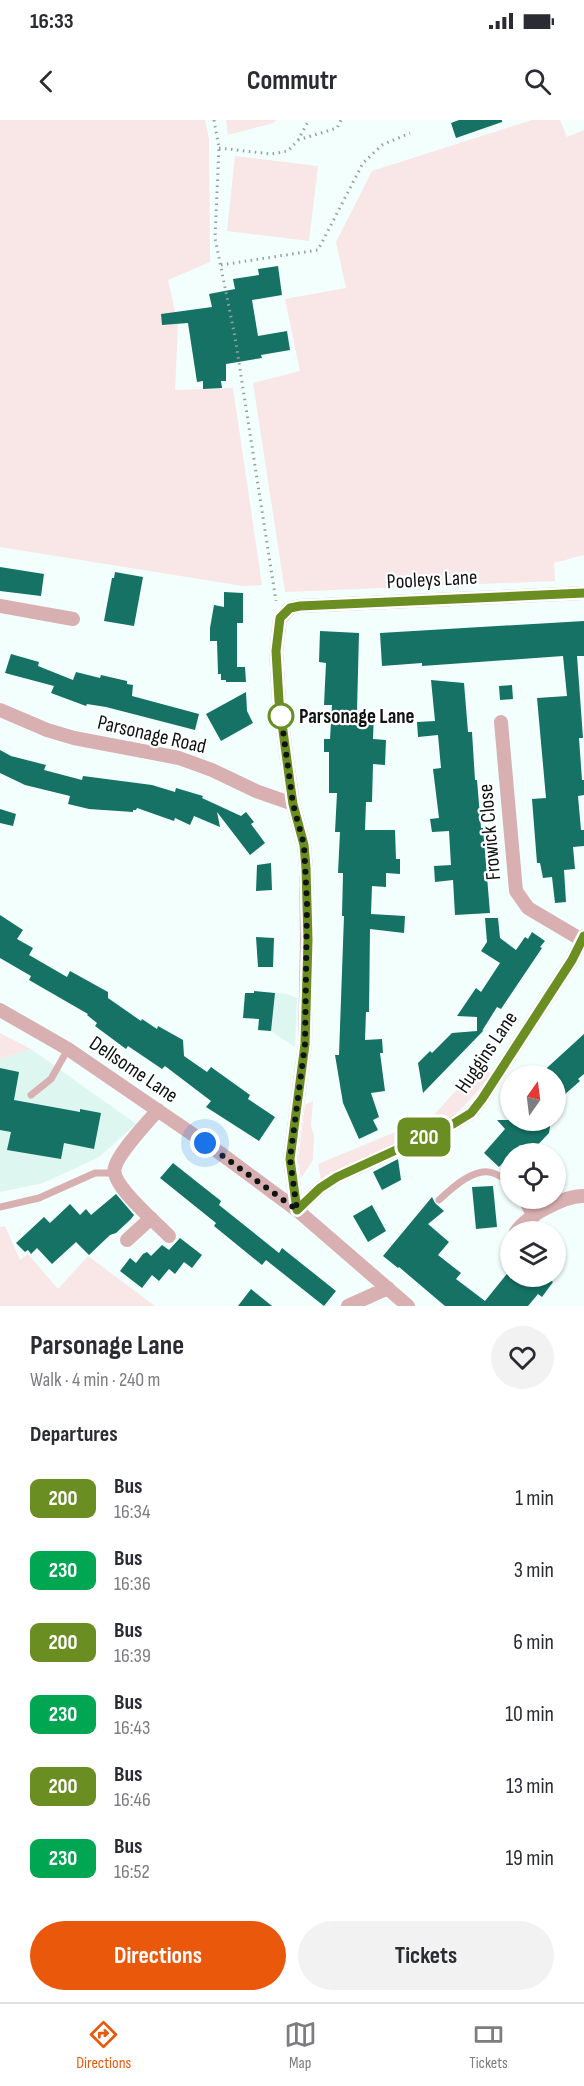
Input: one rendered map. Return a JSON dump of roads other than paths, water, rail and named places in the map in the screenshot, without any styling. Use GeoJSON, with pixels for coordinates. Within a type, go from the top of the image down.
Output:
{"type":"FeatureCollection","features":[{"type":"Feature","properties":{"kind":"street","name":"Pooleys Lane"},"geometry":{"type":"LineString","coordinates":[[293,804],[279,701],[276,651],[280,618],[290,608],[584,593]]}},
{"type":"Feature","properties":{"kind":"street"},"geometry":{"type":"LineString","coordinates":[[0,606],[73,619]]}},
{"type":"Feature","properties":{"kind":"street","name":"Parsonage Road"},"geometry":{"type":"LineString","coordinates":[[0,710],[46,730],[74,738],[179,758],[293,804]]}},
{"type":"Feature","properties":{"kind":"street","name":"Frowick Close"},"geometry":{"type":"LineString","coordinates":[[501,722],[516,891],[528,908],[583,938]]}},
{"type":"Feature","properties":{"kind":"street"},"geometry":{"type":"LineString","coordinates":[[293,804],[304,845],[308,940],[305,1044],[290,1159],[297,1210]]}},
{"type":"Feature","properties":{"kind":"street","name":"Huggins Lane"},"geometry":{"type":"LineString","coordinates":[[297,1210],[320,1188],[337,1177],[453,1124],[471,1113],[565,970],[583,938]]}},
{"type":"Feature","properties":{"kind":"street","name":"Dellsome Lane"},"geometry":{"type":"LineString","coordinates":[[0,1010],[68,1049],[158,1110],[297,1210],[408,1306]]}},
{"type":"Feature","properties":{"kind":"street"},"geometry":{"type":"LineString","coordinates":[[158,1110],[125,1150],[114,1168],[114,1173],[121,1188],[169,1236]]}},
{"type":"Feature","properties":{"kind":"street"},"geometry":{"type":"LineString","coordinates":[[526,1221],[564,1200],[584,1196]]}},
{"type":"Feature","properties":{"kind":"street"},"geometry":{"type":"LineString","coordinates":[[530,1209],[534,1216]]}},
{"type":"Feature","properties":{"kind":"street"},"geometry":{"type":"LineString","coordinates":[[127,1240],[151,1218]]}},
{"type":"Feature","properties":{"kind":"street"},"geometry":{"type":"LineString","coordinates":[[348,1306],[388,1288]]}},
{"type":"Feature","properties":{"kind":"lane"},"geometry":{"type":"LineString","coordinates":[[31,1095],[51,1079],[68,1049]]}},
{"type":"Feature","properties":{"kind":"lane"},"geometry":{"type":"LineString","coordinates":[[439,1200],[458,1182],[475,1174],[491,1172],[500,1177]]}},
{"type":"Feature","properties":{"kind":"lane"},"geometry":{"type":"LineString","coordinates":[[0,1207],[39,1198],[95,1173],[114,1173]]}},
{"type":"Feature","properties":{"kind":"place","name":"Parsonage Lane"},"geometry":{"type":"Point","coordinates":[281,716]}}]}
